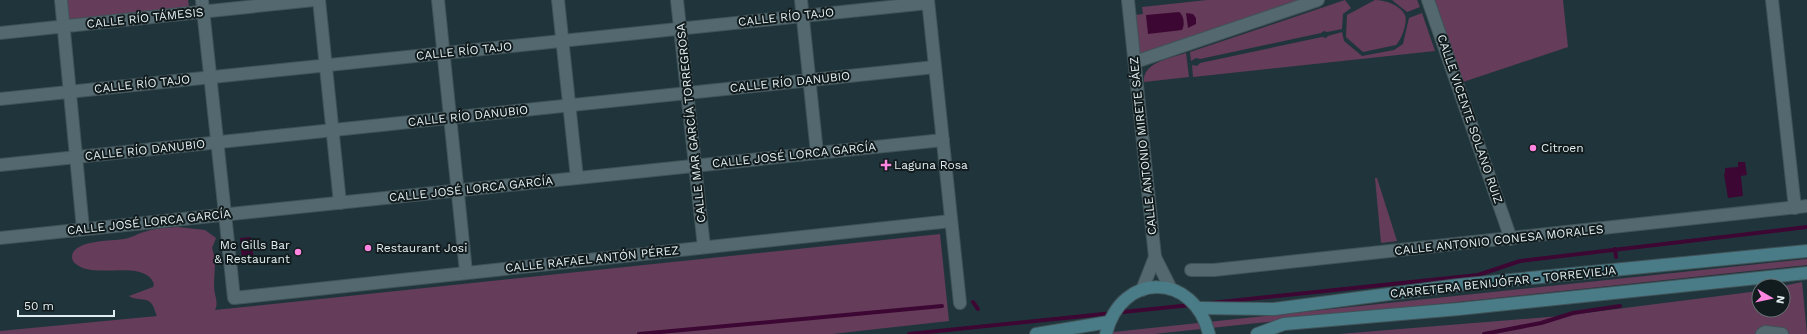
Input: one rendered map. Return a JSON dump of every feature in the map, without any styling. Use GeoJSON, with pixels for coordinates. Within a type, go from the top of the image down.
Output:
{"type":"FeatureCollection","features":[{"type":"Feature","properties":{"kind":"main road","name":"CARRETERA BENIJÓFAR - TORREVIEJA"},"geometry":{"type":"LineString","coordinates":[[1198,308],[1274,309],[1460,285],[1807,251]]}},
{"type":"Feature","properties":{"kind":"main road","name":"CARRETERA BENIJÓFAR - TORREVIEJA"},"geometry":{"type":"LineString","coordinates":[[1256,334],[1284,324],[1459,309],[1807,273]]}},
{"type":"Feature","properties":{"kind":"main road"},"geometry":{"type":"LineString","coordinates":[[1036,334],[1107,328],[1119,304],[1132,294],[1148,288],[1171,289],[1181,293],[1198,308],[1205,317],[1209,334]]}},
{"type":"Feature","properties":{"kind":"street"},"geometry":{"type":"LineString","coordinates":[[60,0],[83,229]]}},
{"type":"Feature","properties":{"kind":"street","name":"CALLE RÍO TÁMESIS"},"geometry":{"type":"LineString","coordinates":[[0,33],[63,26],[203,6],[314,0]]}},
{"type":"Feature","properties":{"kind":"street"},"geometry":{"type":"LineString","coordinates":[[319,0],[340,202]]}},
{"type":"Feature","properties":{"kind":"street"},"geometry":{"type":"LineString","coordinates":[[438,0],[466,272]]}},
{"type":"Feature","properties":{"kind":"street"},"geometry":{"type":"LineString","coordinates":[[558,0],[577,178]]}},
{"type":"Feature","properties":{"kind":"street","name":"CALLE MAR GARCÍA TORREGROSA"},"geometry":{"type":"LineString","coordinates":[[677,0],[704,247]]}},
{"type":"Feature","properties":{"kind":"street"},"geometry":{"type":"LineString","coordinates":[[801,0],[817,153]]}},
{"type":"Feature","properties":{"kind":"street","name":"CALLE ANTONIO MIRETE SÁEZ"},"geometry":{"type":"LineString","coordinates":[[1128,0],[1155,257],[1142,290]]}},
{"type":"Feature","properties":{"kind":"street"},"geometry":{"type":"LineString","coordinates":[[1135,62],[1318,0]]}},
{"type":"Feature","properties":{"kind":"street","name":"CALLE VICENTE SOLANO RUIZ"},"geometry":{"type":"LineString","coordinates":[[1428,0],[1511,238]]}},
{"type":"Feature","properties":{"kind":"street"},"geometry":{"type":"LineString","coordinates":[[1772,0],[1801,207]]}},
{"type":"Feature","properties":{"kind":"street"},"geometry":{"type":"LineString","coordinates":[[928,1],[960,303]]}},
{"type":"Feature","properties":{"kind":"street","name":"CALLE RÍO TAJO"},"geometry":{"type":"LineString","coordinates":[[0,99],[680,29],[928,1]]}},
{"type":"Feature","properties":{"kind":"street"},"geometry":{"type":"LineString","coordinates":[[203,6],[225,214]]}},
{"type":"Feature","properties":{"kind":"street","name":"CALLE RÍO DANUBIO"},"geometry":{"type":"LineString","coordinates":[[0,165],[935,67]]}},
{"type":"Feature","properties":{"kind":"street","name":"CALLE JOSÉ LORCA GARCÍA"},"geometry":{"type":"LineString","coordinates":[[0,238],[943,140]]}},
{"type":"Feature","properties":{"kind":"street","name":"CALLE ANTONIO CONESA MORALES"},"geometry":{"type":"LineString","coordinates":[[1191,270],[1214,270],[1801,207]]}},
{"type":"Feature","properties":{"kind":"street","name":"CALLE RAFAEL ANTÓN PÉREZ"},"geometry":{"type":"LineString","coordinates":[[225,214],[234,298],[951,221]]}},
{"type":"Feature","properties":{"kind":"street"},"geometry":{"type":"LineString","coordinates":[[1155,257],[1171,289]]}},
{"type":"Feature","properties":{"kind":"street"},"geometry":{"type":"LineString","coordinates":[[1762,334],[1765,332],[1782,334]]}},
{"type":"Feature","properties":{"kind":"shaded area"},"geometry":{"type":"Polygon","coordinates":[[[66,0],[188,0],[189,7],[68,20],[66,0]]]}},
{"type":"Feature","properties":{"kind":"shaded area"},"geometry":{"type":"Polygon","coordinates":[[[1207,0],[1302,0],[1143,54],[1139,52],[1135,15],[1143,14],[1142,7],[1207,0]]]}},
{"type":"Feature","properties":{"kind":"shaded area"},"geometry":{"type":"Polygon","coordinates":[[[1345,0],[1351,8],[1343,14],[1342,29],[1327,32],[1324,31],[1321,33],[1200,59],[1196,58],[1191,61],[1190,52],[1345,0]]]}},
{"type":"Feature","properties":{"kind":"shaded area"},"geometry":{"type":"Polygon","coordinates":[[[1375,0],[1388,2],[1400,8],[1406,18],[1405,27],[1396,45],[1363,52],[1346,37],[1347,15],[1375,0]]]}},
{"type":"Feature","properties":{"kind":"shaded area"},"geometry":{"type":"Polygon","coordinates":[[[1392,0],[1417,0],[1420,7],[1407,12],[1392,0]]]}},
{"type":"Feature","properties":{"kind":"shaded area"},"geometry":{"type":"Polygon","coordinates":[[[1435,0],[1563,0],[1568,47],[1463,82],[1435,0]]]}},
{"type":"Feature","properties":{"kind":"shaded area"},"geometry":{"type":"Polygon","coordinates":[[[1179,12],[1184,20],[1182,30],[1148,34],[1146,15],[1179,12]]]}},
{"type":"Feature","properties":{"kind":"shaded area"},"geometry":{"type":"Polygon","coordinates":[[[1186,13],[1193,14],[1196,18],[1196,24],[1188,28],[1186,13]]]}},
{"type":"Feature","properties":{"kind":"shaded area"},"geometry":{"type":"Polygon","coordinates":[[[1422,13],[1435,51],[1193,77],[1192,65],[1197,66],[1200,63],[1322,37],[1326,38],[1342,32],[1344,41],[1362,56],[1394,50],[1403,44],[1409,18],[1422,13]]]}},
{"type":"Feature","properties":{"kind":"shaded area"},"geometry":{"type":"Polygon","coordinates":[[[1186,53],[1189,77],[1144,82],[1145,75],[1153,65],[1186,53]]]}},
{"type":"Feature","properties":{"kind":"shaded area"},"geometry":{"type":"Polygon","coordinates":[[[1738,162],[1745,162],[1747,175],[1741,176],[1743,196],[1728,198],[1724,174],[1725,168],[1738,167],[1738,162]]]}},
{"type":"Feature","properties":{"kind":"shaded area"},"geometry":{"type":"Polygon","coordinates":[[[1375,178],[1377,178],[1397,241],[1381,243],[1375,178]]]}},
{"type":"Feature","properties":{"kind":"shaded area"},"geometry":{"type":"Polygon","coordinates":[[[177,227],[205,230],[216,238],[212,248],[215,262],[214,289],[217,304],[215,310],[940,234],[949,321],[832,334],[0,334],[0,331],[157,316],[149,301],[129,296],[153,287],[154,284],[149,276],[130,270],[94,270],[84,268],[72,260],[72,256],[74,251],[86,244],[129,238],[160,228],[177,227]]]}},
{"type":"Feature","properties":{"kind":"shaded area"},"geometry":{"type":"Polygon","coordinates":[[[251,237],[254,261],[242,262],[240,238],[251,237]]]}},
{"type":"Feature","properties":{"kind":"shaded area"},"geometry":{"type":"Polygon","coordinates":[[[1807,259],[1807,265],[1154,334],[1094,334],[1807,259]]]}},
{"type":"Feature","properties":{"kind":"shaded area"},"geometry":{"type":"Polygon","coordinates":[[[1802,282],[1807,334],[1339,334],[1561,316],[1751,292],[1751,318],[1791,318],[1791,284],[1802,282]]]}},
{"type":"Feature","properties":{"kind":"waterway"},"geometry":{"type":"LineString","coordinates":[[1211,303],[1478,275],[1520,261],[1807,227]]}},
{"type":"Feature","properties":{"kind":"waterway"},"geometry":{"type":"LineString","coordinates":[[1615,249],[1616,257]]}},
{"type":"Feature","properties":{"kind":"waterway"},"geometry":{"type":"LineString","coordinates":[[973,302],[978,309]]}},
{"type":"Feature","properties":{"kind":"waterway"},"geometry":{"type":"LineString","coordinates":[[909,334],[1191,305]]}},
{"type":"Feature","properties":{"kind":"waterway"},"geometry":{"type":"LineString","coordinates":[[639,334],[942,306]]}},
{"type":"Feature","properties":{"kind":"waterway"},"geometry":{"type":"LineString","coordinates":[[1484,334],[1541,323],[1573,313],[1620,306]]}},
{"type":"Feature","properties":{"kind":"place","name":"Citroen"},"geometry":{"type":"Point","coordinates":[1533,148]}},
{"type":"Feature","properties":{"kind":"place","name":"Laguna Rosa"},"geometry":{"type":"Point","coordinates":[886,165]}},
{"type":"Feature","properties":{"kind":"place","name":"Restaurant Josi"},"geometry":{"type":"Point","coordinates":[368,248]}},
{"type":"Feature","properties":{"kind":"place","name":"Mc Gills Bar & Restaurant"},"geometry":{"type":"Point","coordinates":[298,252]}}]}
